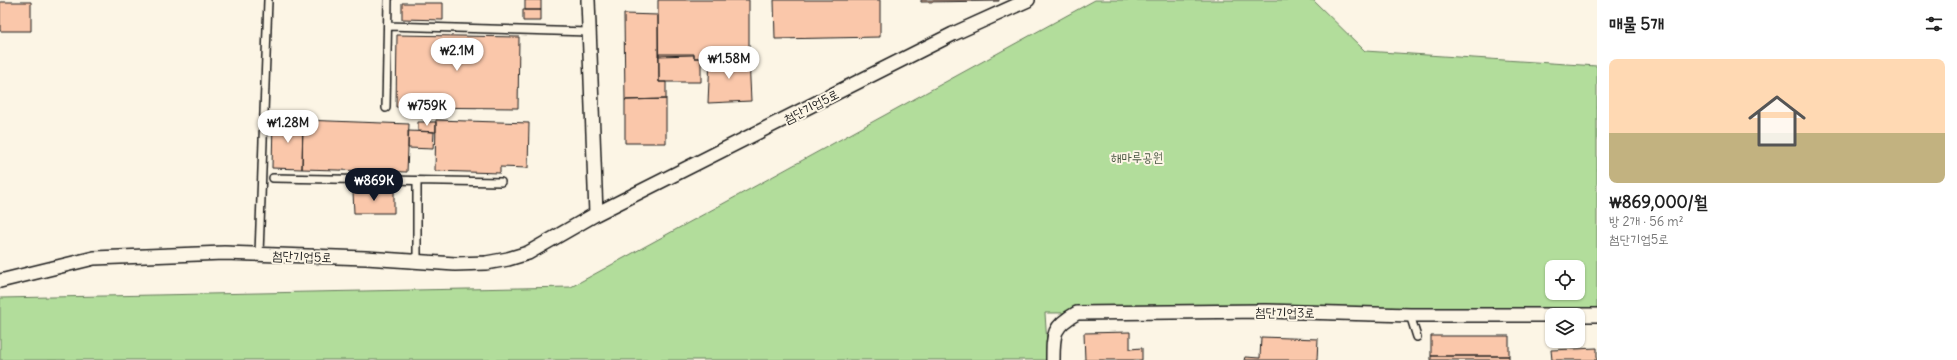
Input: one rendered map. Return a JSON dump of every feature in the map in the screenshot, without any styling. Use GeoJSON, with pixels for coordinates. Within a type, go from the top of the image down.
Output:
{"type":"FeatureCollection","features":[{"type":"Feature","properties":{"kind":"street"},"geometry":{"type":"LineString","coordinates":[[588,0],[596,214]]}},
{"type":"Feature","properties":{"kind":"street","name":"첨단기업5로"},"geometry":{"type":"LineString","coordinates":[[0,281],[94,258],[224,253],[366,258],[454,264],[486,263],[508,259],[528,253],[596,214],[953,34],[1028,0]]}},
{"type":"Feature","properties":{"kind":"street","name":"첨단기업3로"},"geometry":{"type":"LineString","coordinates":[[1053,360],[1053,344],[1056,330],[1062,321],[1077,312],[1266,312],[1410,315],[1545,315]]}},
{"type":"Feature","properties":{"kind":"street"},"geometry":{"type":"LineString","coordinates":[[1585,315],[1597,315]]}},
{"type":"Feature","properties":{"kind":"lane"},"geometry":{"type":"LineString","coordinates":[[259,254],[268,0]]}},
{"type":"Feature","properties":{"kind":"lane"},"geometry":{"type":"LineString","coordinates":[[386,108],[388,0]]}},
{"type":"Feature","properties":{"kind":"lane"},"geometry":{"type":"LineString","coordinates":[[388,26],[590,32]]}},
{"type":"Feature","properties":{"kind":"lane"},"geometry":{"type":"LineString","coordinates":[[273,178],[501,182]]}},
{"type":"Feature","properties":{"kind":"lane"},"geometry":{"type":"LineString","coordinates":[[416,181],[417,262]]}},
{"type":"Feature","properties":{"kind":"lane"},"geometry":{"type":"LineString","coordinates":[[1410,315],[1417,336]]}},
{"type":"Feature","properties":{"kind":"green space","name":"해마루공원"},"geometry":{"type":"Polygon","coordinates":[[[1095,0],[1313,0],[1365,51],[1597,66],[1597,310],[1585,310],[1585,308],[1545,308],[1545,310],[1045,313],[1048,360],[0,360],[0,298],[571,287],[1095,0]]]}},
{"type":"Feature","properties":{"kind":"building"},"geometry":{"type":"Polygon","coordinates":[[[525,0],[541,0],[541,10],[525,10],[525,0]]]}},
{"type":"Feature","properties":{"kind":"building"},"geometry":{"type":"Polygon","coordinates":[[[658,0],[749,0],[749,58],[694,58],[694,55],[658,56],[658,0]]]}},
{"type":"Feature","properties":{"kind":"building"},"geometry":{"type":"Polygon","coordinates":[[[774,0],[880,0],[880,37],[775,39],[774,0]]]}},
{"type":"Feature","properties":{"kind":"building"},"geometry":{"type":"Polygon","coordinates":[[[921,0],[999,0],[999,1],[921,2],[921,0]]]}},
{"type":"Feature","properties":{"kind":"building"},"geometry":{"type":"Polygon","coordinates":[[[0,2],[31,2],[31,31],[0,31],[0,2]]]}},
{"type":"Feature","properties":{"kind":"building"},"geometry":{"type":"Polygon","coordinates":[[[402,3],[443,3],[443,20],[402,19],[402,3]]]}},
{"type":"Feature","properties":{"kind":"building"},"geometry":{"type":"Polygon","coordinates":[[[523,10],[541,10],[541,21],[523,21],[523,10]]]}},
{"type":"Feature","properties":{"kind":"building"},"geometry":{"type":"Polygon","coordinates":[[[624,14],[658,15],[659,82],[666,82],[666,99],[625,100],[624,14]]]}},
{"type":"Feature","properties":{"kind":"building"},"geometry":{"type":"Polygon","coordinates":[[[397,35],[519,37],[518,108],[396,107],[397,35]]]}},
{"type":"Feature","properties":{"kind":"building"},"geometry":{"type":"Polygon","coordinates":[[[659,54],[694,54],[694,58],[701,58],[701,82],[659,82],[659,54]]]}},
{"type":"Feature","properties":{"kind":"building"},"geometry":{"type":"Polygon","coordinates":[[[710,58],[749,58],[751,101],[708,103],[710,58]]]}},
{"type":"Feature","properties":{"kind":"building"},"geometry":{"type":"Polygon","coordinates":[[[666,99],[666,143],[625,143],[625,100],[666,99]]]}},
{"type":"Feature","properties":{"kind":"building"},"geometry":{"type":"Polygon","coordinates":[[[273,119],[303,120],[302,169],[272,168],[273,119]]]}},
{"type":"Feature","properties":{"kind":"building"},"geometry":{"type":"Polygon","coordinates":[[[303,120],[409,124],[407,172],[302,169],[303,120]]]}},
{"type":"Feature","properties":{"kind":"building"},"geometry":{"type":"Polygon","coordinates":[[[436,120],[529,123],[528,168],[500,167],[500,173],[435,171],[436,120]]]}},
{"type":"Feature","properties":{"kind":"building"},"geometry":{"type":"Polygon","coordinates":[[[418,122],[436,122],[436,132],[418,131],[418,122]]]}},
{"type":"Feature","properties":{"kind":"building"},"geometry":{"type":"Polygon","coordinates":[[[408,131],[434,132],[433,149],[408,148],[408,131]]]}},
{"type":"Feature","properties":{"kind":"building"},"geometry":{"type":"Polygon","coordinates":[[[394,191],[394,213],[354,213],[353,192],[394,191]]]}},
{"type":"Feature","properties":{"kind":"building"},"geometry":{"type":"Polygon","coordinates":[[[1130,332],[1130,349],[1142,348],[1142,360],[1085,360],[1084,333],[1130,332]]]}},
{"type":"Feature","properties":{"kind":"building"},"geometry":{"type":"Polygon","coordinates":[[[1431,336],[1509,336],[1509,356],[1431,356],[1431,336]]]}},
{"type":"Feature","properties":{"kind":"building"},"geometry":{"type":"Polygon","coordinates":[[[1261,337],[1318,339],[1317,360],[1244,360],[1245,357],[1260,358],[1261,337]]]}},
{"type":"Feature","properties":{"kind":"building"},"geometry":{"type":"Polygon","coordinates":[[[1597,348],[1597,360],[1552,360],[1551,350],[1597,348]]]}},
{"type":"Feature","properties":{"kind":"building"},"geometry":{"type":"Polygon","coordinates":[[[1431,356],[1509,356],[1509,360],[1431,360],[1431,356]]]}}]}
